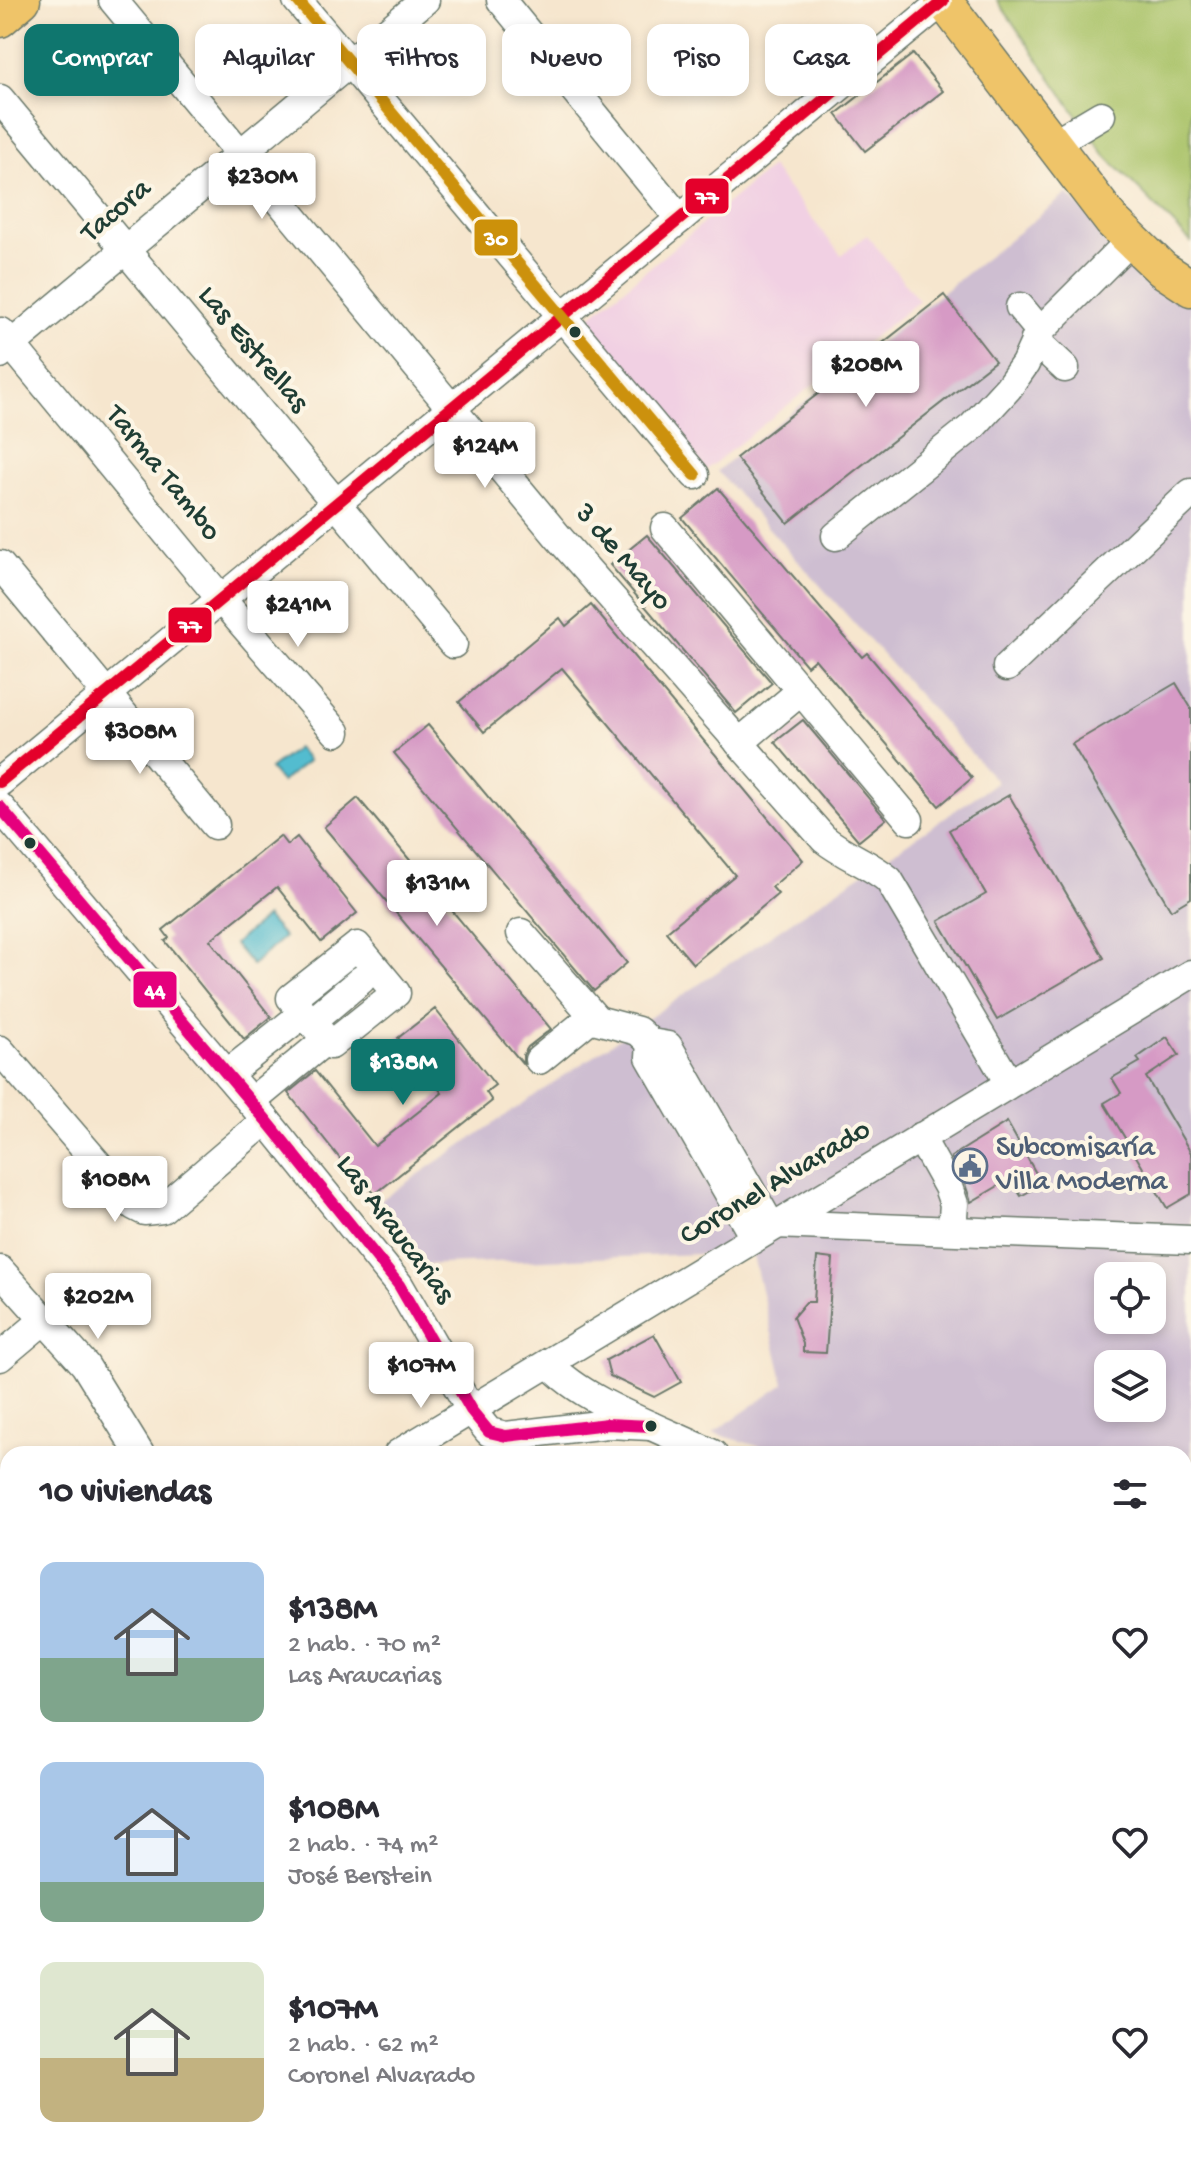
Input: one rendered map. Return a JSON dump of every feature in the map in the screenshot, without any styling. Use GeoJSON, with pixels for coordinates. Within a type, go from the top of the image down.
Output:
{"type":"FeatureCollection","features":[{"type":"Feature","properties":{"kind":"main road"},"geometry":{"type":"LineString","coordinates":[[0,19],[22,0]]}},
{"type":"Feature","properties":{"kind":"main road"},"geometry":{"type":"LineString","coordinates":[[943,0],[1096,201],[1162,269],[1191,288]]}},
{"type":"Feature","properties":{"kind":"street","name":"3 de Mayo"},"geometry":{"type":"LineString","coordinates":[[113,0],[559,538],[739,743],[824,839],[844,855],[872,866],[889,880],[1009,1083]]}},
{"type":"Feature","properties":{"kind":"street"},"geometry":{"type":"LineString","coordinates":[[297,0],[695,475]]}},
{"type":"Feature","properties":{"kind":"street","name":"Tacora"},"geometry":{"type":"LineString","coordinates":[[4,343],[125,250],[425,0]]}},
{"type":"Feature","properties":{"kind":"street"},"geometry":{"type":"LineString","coordinates":[[501,0],[680,219]]}},
{"type":"Feature","properties":{"kind":"street"},"geometry":{"type":"LineString","coordinates":[[0,782],[943,0]]}},
{"type":"Feature","properties":{"kind":"street","name":"Las Estrellas"},"geometry":{"type":"LineString","coordinates":[[0,99],[453,644]]}},
{"type":"Feature","properties":{"kind":"street"},"geometry":{"type":"LineString","coordinates":[[1052,144],[1101,115]]}},
{"type":"Feature","properties":{"kind":"street"},"geometry":{"type":"LineString","coordinates":[[836,536],[972,427],[1008,388],[1025,364],[1038,336],[1131,240]]}},
{"type":"Feature","properties":{"kind":"street"},"geometry":{"type":"LineString","coordinates":[[1020,307],[1038,336],[1065,368]]}},
{"type":"Feature","properties":{"kind":"street","name":"Tarma Tambo"},"geometry":{"type":"LineString","coordinates":[[4,343],[336,732]]}},
{"type":"Feature","properties":{"kind":"street"},"geometry":{"type":"LineString","coordinates":[[1007,667],[1191,493]]}},
{"type":"Feature","properties":{"kind":"street"},"geometry":{"type":"LineString","coordinates":[[665,528],[909,820]]}},
{"type":"Feature","properties":{"kind":"street"},"geometry":{"type":"LineString","coordinates":[[0,565],[215,825]]}},
{"type":"Feature","properties":{"kind":"street"},"geometry":{"type":"LineString","coordinates":[[739,743],[801,691]]}},
{"type":"Feature","properties":{"kind":"street","name":"Las Araucarias"},"geometry":{"type":"LineString","coordinates":[[0,807],[259,1111],[399,1285],[471,1410],[489,1432],[506,1436],[607,1424],[651,1426]]}},
{"type":"Feature","properties":{"kind":"street"},"geometry":{"type":"LineString","coordinates":[[521,933],[597,1020],[638,1031],[651,1043],[668,1046],[767,1229],[858,1226],[1191,1240]]}},
{"type":"Feature","properties":{"kind":"street","name":"Coronel Alvarado"},"geometry":{"type":"LineString","coordinates":[[411,1446],[1191,974]]}},
{"type":"Feature","properties":{"kind":"street"},"geometry":{"type":"LineString","coordinates":[[0,1050],[134,1206],[144,1211],[162,1209],[259,1111],[314,1025],[361,980]]}},
{"type":"Feature","properties":{"kind":"street"},"geometry":{"type":"LineString","coordinates":[[539,1060],[593,1016]]}},
{"type":"Feature","properties":{"kind":"street"},"geometry":{"type":"LineString","coordinates":[[227,1074],[314,1025]]}},
{"type":"Feature","properties":{"kind":"street"},"geometry":{"type":"LineString","coordinates":[[920,1137],[954,1204],[952,1230]]}},
{"type":"Feature","properties":{"kind":"street"},"geometry":{"type":"LineString","coordinates":[[839,1185],[836,1199],[839,1213],[849,1223],[858,1226]]}},
{"type":"Feature","properties":{"kind":"street"},"geometry":{"type":"LineString","coordinates":[[0,1270],[97,1383],[135,1446]]}},
{"type":"Feature","properties":{"kind":"street"},"geometry":{"type":"LineString","coordinates":[[0,1357],[44,1320]]}},
{"type":"Feature","properties":{"kind":"street"},"geometry":{"type":"LineString","coordinates":[[549,1363],[568,1381],[695,1446]]}},
{"type":"Feature","properties":{"kind":"shaded area"},"geometry":{"type":"Polygon","coordinates":[[[771,167],[841,255],[867,235],[919,301],[706,470],[588,332],[591,316],[771,167]]]}},
{"type":"Feature","properties":{"kind":"shaded area"},"geometry":{"type":"Polygon","coordinates":[[[1067,194],[1136,264],[1191,302],[1191,1446],[758,1446],[713,1433],[784,1384],[752,1252],[418,1265],[372,1206],[997,782],[717,471],[1067,194]]]}},
{"type":"Feature","properties":{"kind":"green space"},"geometry":{"type":"Polygon","coordinates":[[[997,0],[1191,0],[1191,242],[1104,154],[997,0]]]}},
{"type":"Feature","properties":{"kind":"water"},"geometry":{"type":"Polygon","coordinates":[[[297,748],[308,761],[281,782],[270,769],[297,748]]]}},
{"type":"Feature","properties":{"kind":"water"},"geometry":{"type":"Polygon","coordinates":[[[266,917],[284,937],[252,965],[234,944],[266,917]]]}},
{"type":"Feature","properties":{"kind":"building"},"geometry":{"type":"Polygon","coordinates":[[[913,54],[943,91],[865,151],[836,114],[859,96],[877,96],[877,82],[913,54]]]}},
{"type":"Feature","properties":{"kind":"building"},"geometry":{"type":"Polygon","coordinates":[[[944,295],[995,361],[788,523],[736,458],[944,295]]]}},
{"type":"Feature","properties":{"kind":"building"},"geometry":{"type":"Polygon","coordinates":[[[718,488],[862,657],[867,653],[972,778],[939,806],[815,659],[807,666],[682,518],[718,488]]]}},
{"type":"Feature","properties":{"kind":"building"},"geometry":{"type":"Polygon","coordinates":[[[647,535],[772,683],[736,713],[610,565],[647,535]]]}},
{"type":"Feature","properties":{"kind":"building"},"geometry":{"type":"Polygon","coordinates":[[[591,605],[803,860],[772,887],[778,894],[693,964],[666,932],[735,875],[562,668],[484,732],[459,702],[560,618],[566,626],[591,605]]]}},
{"type":"Feature","properties":{"kind":"building"},"geometry":{"type":"Polygon","coordinates":[[[1176,683],[1191,708],[1191,898],[1171,910],[1072,744],[1176,683]]]}},
{"type":"Feature","properties":{"kind":"building"},"geometry":{"type":"Polygon","coordinates":[[[803,720],[886,819],[859,841],[775,742],[803,720]]]}},
{"type":"Feature","properties":{"kind":"building"},"geometry":{"type":"Polygon","coordinates":[[[428,725],[627,963],[594,991],[394,753],[428,725]]]}},
{"type":"Feature","properties":{"kind":"building"},"geometry":{"type":"Polygon","coordinates":[[[1009,795],[1104,958],[997,1020],[939,921],[986,894],[949,830],[1009,795]]]}},
{"type":"Feature","properties":{"kind":"building"},"geometry":{"type":"Polygon","coordinates":[[[358,798],[551,1029],[528,1047],[523,1055],[523,1064],[324,827],[358,798]]]}},
{"type":"Feature","properties":{"kind":"building"},"geometry":{"type":"Polygon","coordinates":[[[280,836],[287,845],[297,837],[357,913],[321,942],[277,887],[210,940],[271,1017],[244,1039],[165,941],[169,938],[163,930],[280,836]]]}},
{"type":"Feature","properties":{"kind":"building"},"geometry":{"type":"Polygon","coordinates":[[[435,1009],[495,1085],[486,1092],[492,1101],[375,1194],[368,1186],[364,1189],[288,1093],[315,1071],[375,1146],[442,1093],[398,1038],[435,1009]]]}},
{"type":"Feature","properties":{"kind":"building"},"geometry":{"type":"Polygon","coordinates":[[[1167,1037],[1179,1055],[1146,1077],[1191,1153],[1191,1194],[1167,1208],[1104,1103],[1121,1093],[1112,1078],[1140,1062],[1137,1058],[1167,1037]]]}},
{"type":"Feature","properties":{"kind":"building","name":"Subcomisaría Villa Moderna"},"geometry":{"type":"Polygon","coordinates":[[[1007,1122],[1042,1184],[1021,1196],[1010,1179],[971,1202],[951,1157],[1007,1122]]]}},
{"type":"Feature","properties":{"kind":"building"},"geometry":{"type":"Polygon","coordinates":[[[817,1257],[833,1259],[826,1353],[803,1352],[793,1317],[806,1302],[814,1302],[817,1257]]]}},
{"type":"Feature","properties":{"kind":"building"},"geometry":{"type":"Polygon","coordinates":[[[654,1334],[681,1382],[654,1397],[610,1376],[606,1360],[654,1334]]]}},
{"type":"Feature","properties":{"kind":"transit line","name":"30"},"geometry":{"type":"LineString","coordinates":[[297,0],[695,475]]}},
{"type":"Feature","properties":{"kind":"transit line","name":"77"},"geometry":{"type":"LineString","coordinates":[[0,782],[943,1]]}},
{"type":"Feature","properties":{"kind":"transit line","name":"44"},"geometry":{"type":"LineString","coordinates":[[0,807],[266,1120],[399,1285],[471,1410],[489,1432],[506,1436],[607,1424],[651,1426]]}},
{"type":"Feature","properties":{"kind":"place","name":"Subcomisaría Villa Moderna"},"geometry":{"type":"Point","coordinates":[970,1166]}}]}
